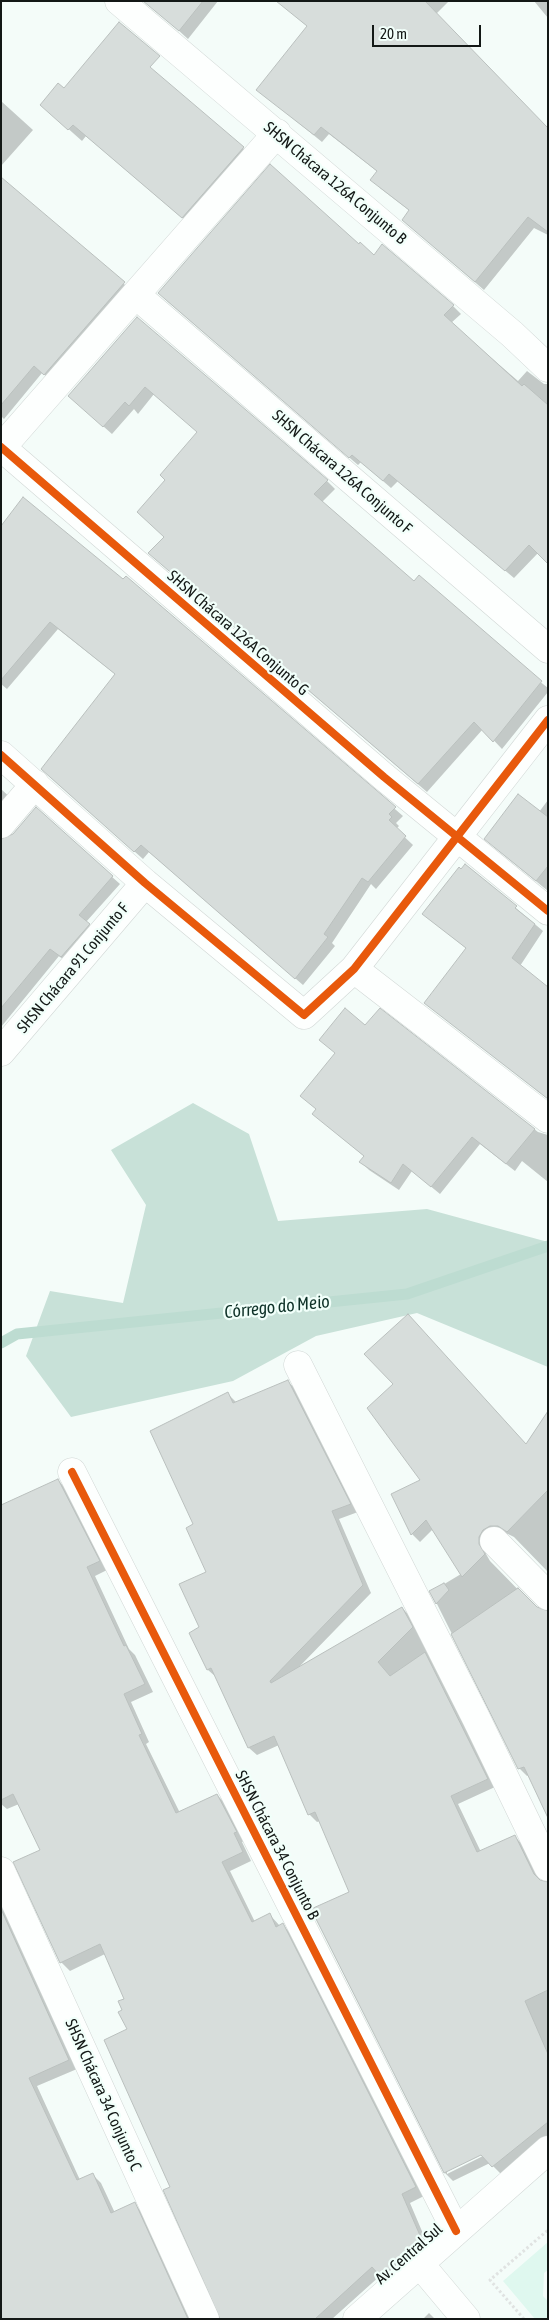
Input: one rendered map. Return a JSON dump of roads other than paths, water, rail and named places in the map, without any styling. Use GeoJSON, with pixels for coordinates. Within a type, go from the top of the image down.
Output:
{"type":"FeatureCollection","features":[{"type":"Feature","properties":{"kind":"street","name":"SHSN Chácara 126A Conjunto B"},"geometry":{"type":"LineString","coordinates":[[120,1],[512,334],[548,368]]}},
{"type":"Feature","properties":{"kind":"street"},"geometry":{"type":"LineString","coordinates":[[2,447],[277,133]]}},
{"type":"Feature","properties":{"kind":"street","name":"SHSN Chácara 126A Conjunto F"},"geometry":{"type":"LineString","coordinates":[[136,295],[548,649]]}},
{"type":"Feature","properties":{"kind":"street","name":"SHSN Chácara 126A Conjunto G"},"geometry":{"type":"LineString","coordinates":[[2,447],[456,838],[548,911]]}},
{"type":"Feature","properties":{"kind":"street"},"geometry":{"type":"LineString","coordinates":[[1,755],[145,883],[304,1015],[354,969],[548,720]]}},
{"type":"Feature","properties":{"kind":"street"},"geometry":{"type":"LineString","coordinates":[[1,824],[35,784]]}},
{"type":"Feature","properties":{"kind":"street","name":"SHSN Chácara 91 Conjunto F"},"geometry":{"type":"LineString","coordinates":[[1,1052],[145,883]]}},
{"type":"Feature","properties":{"kind":"street"},"geometry":{"type":"LineString","coordinates":[[354,969],[548,1119]]}},
{"type":"Feature","properties":{"kind":"street"},"geometry":{"type":"LineString","coordinates":[[298,1365],[471,1709],[548,1867]]}},
{"type":"Feature","properties":{"kind":"street","name":"SHSN Chácara 34 Conjunto B"},"geometry":{"type":"LineString","coordinates":[[72,1472],[456,2231]]}},
{"type":"Feature","properties":{"kind":"street"},"geometry":{"type":"LineString","coordinates":[[494,1541],[548,1596]]}},
{"type":"Feature","properties":{"kind":"street","name":"SHSN Chácara 34 Conjunto C"},"geometry":{"type":"LineString","coordinates":[[1,1871],[204,2319]]}},
{"type":"Feature","properties":{"kind":"street","name":"Av. Central Sul"},"geometry":{"type":"LineString","coordinates":[[357,2319],[548,2150]]}},
{"type":"Feature","properties":{"kind":"street"},"geometry":{"type":"LineString","coordinates":[[419,2263],[466,2319]]}},
{"type":"Feature","properties":{"kind":"waterway","name":"Córrego do Meio"},"geometry":{"type":"LineString","coordinates":[[1,1343],[17,1334],[407,1294],[548,1246]]}}]}
